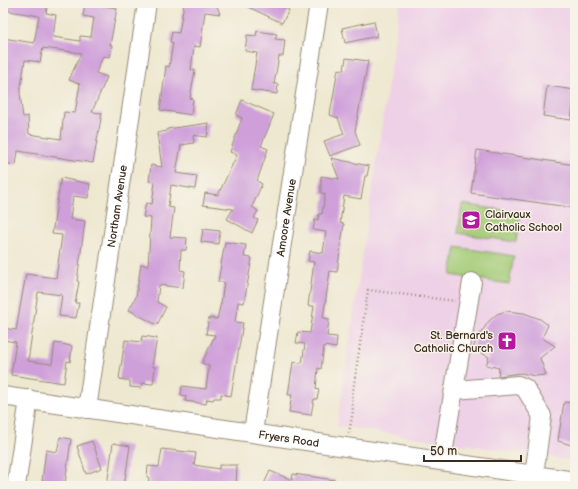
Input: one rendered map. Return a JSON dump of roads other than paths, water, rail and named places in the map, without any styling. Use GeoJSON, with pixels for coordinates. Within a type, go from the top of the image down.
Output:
{"type":"FeatureCollection","features":[{"type":"Feature","properties":{"kind":"street","name":"Northam Avenue"},"geometry":{"type":"LineString","coordinates":[[87,409],[147,3]]}},
{"type":"Feature","properties":{"kind":"street","name":"Amoore Avenue"},"geometry":{"type":"LineString","coordinates":[[253,432],[319,3]]}},
{"type":"Feature","properties":{"kind":"street"},"geometry":{"type":"LineString","coordinates":[[442,460],[472,282]]}},
{"type":"Feature","properties":{"kind":"street"},"geometry":{"type":"LineString","coordinates":[[454,390],[518,385],[525,388],[542,416],[534,474]]}},
{"type":"Feature","properties":{"kind":"street","name":"Fryers Road"},"geometry":{"type":"LineString","coordinates":[[3,396],[534,474],[563,482]]}},
{"type":"Feature","properties":{"kind":"street"},"geometry":{"type":"LineString","coordinates":[[16,486],[29,400]]}},
{"type":"Feature","properties":{"kind":"place","name":"Clairvaux Catholic School"},"geometry":{"type":"Point","coordinates":[471,220]}},
{"type":"Feature","properties":{"kind":"place","name":"St. Bernard's Catholic Church"},"geometry":{"type":"Point","coordinates":[507,341]}}]}
